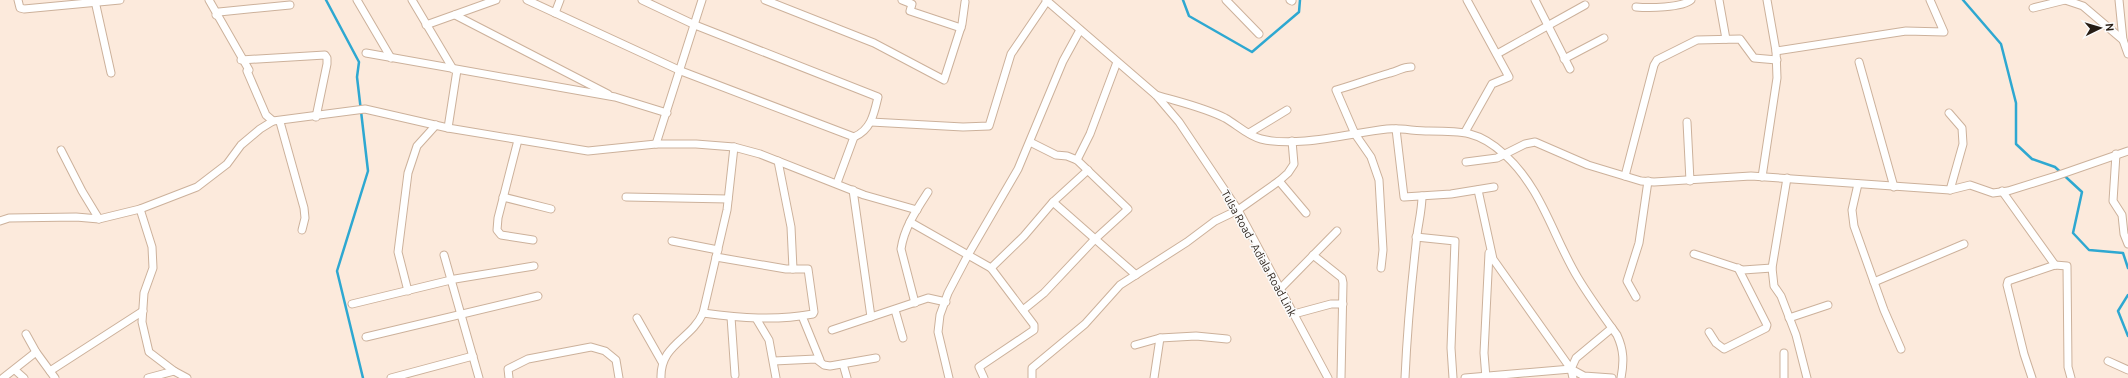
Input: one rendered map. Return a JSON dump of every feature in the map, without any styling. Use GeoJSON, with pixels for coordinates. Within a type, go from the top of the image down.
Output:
{"type":"FeatureCollection","features":[{"type":"Feature","properties":{"kind":"street"},"geometry":{"type":"LineString","coordinates":[[18,0],[20,8],[24,9],[120,0]]}},
{"type":"Feature","properties":{"kind":"street"},"geometry":{"type":"LineString","coordinates":[[209,0],[241,60],[249,70],[247,71],[266,115],[276,122],[304,208],[305,218],[302,230]]}},
{"type":"Feature","properties":{"kind":"street"},"geometry":{"type":"LineString","coordinates":[[357,0],[391,58]]}},
{"type":"Feature","properties":{"kind":"street"},"geometry":{"type":"LineString","coordinates":[[412,0],[426,25],[455,69],[448,128]]}},
{"type":"Feature","properties":{"kind":"street"},"geometry":{"type":"LineString","coordinates":[[426,25],[496,0]]}},
{"type":"Feature","properties":{"kind":"street"},"geometry":{"type":"LineString","coordinates":[[527,0],[680,71],[854,137],[860,135],[871,122],[878,97],[696,25],[642,0]]}},
{"type":"Feature","properties":{"kind":"street"},"geometry":{"type":"LineString","coordinates":[[555,13],[560,0]]}},
{"type":"Feature","properties":{"kind":"street"},"geometry":{"type":"LineString","coordinates":[[656,144],[696,25],[702,0]]}},
{"type":"Feature","properties":{"kind":"street"},"geometry":{"type":"LineString","coordinates":[[765,0],[874,43],[944,80],[961,28],[965,2]]}},
{"type":"Feature","properties":{"kind":"street"},"geometry":{"type":"LineString","coordinates":[[902,0],[912,4],[910,11],[961,28]]}},
{"type":"Feature","properties":{"kind":"street"},"geometry":{"type":"LineString","coordinates":[[871,122],[963,127],[989,126],[1011,54],[1047,0]]}},
{"type":"Feature","properties":{"kind":"street","name":"Tulsa Road - Adiala Road Link"},"geometry":{"type":"LineString","coordinates":[[1047,0],[1156,95],[1179,122],[1238,210],[1328,378]]}},
{"type":"Feature","properties":{"kind":"street"},"geometry":{"type":"LineString","coordinates":[[1057,0],[1059,11]]}},
{"type":"Feature","properties":{"kind":"street"},"geometry":{"type":"LineString","coordinates":[[1226,0],[1259,34]]}},
{"type":"Feature","properties":{"kind":"street"},"geometry":{"type":"LineString","coordinates":[[1465,132],[1492,84],[1508,76],[1467,0]]}},
{"type":"Feature","properties":{"kind":"street"},"geometry":{"type":"LineString","coordinates":[[1535,0],[1570,69]]}},
{"type":"Feature","properties":{"kind":"street"},"geometry":{"type":"LineString","coordinates":[[1636,7],[1646,8],[1685,4],[1691,0]]}},
{"type":"Feature","properties":{"kind":"street"},"geometry":{"type":"LineString","coordinates":[[1719,0],[1726,39]]}},
{"type":"Feature","properties":{"kind":"street"},"geometry":{"type":"LineString","coordinates":[[1762,177],[1777,78],[1776,51],[1767,0]]}},
{"type":"Feature","properties":{"kind":"street"},"geometry":{"type":"LineString","coordinates":[[1776,51],[1906,31],[1944,32],[1930,0]]}},
{"type":"Feature","properties":{"kind":"street"},"geometry":{"type":"LineString","coordinates":[[2033,8],[2065,0],[2084,6],[2123,40]]}},
{"type":"Feature","properties":{"kind":"street"},"geometry":{"type":"LineString","coordinates":[[2119,0],[2123,40],[2128,54]]}},
{"type":"Feature","properties":{"kind":"street"},"geometry":{"type":"LineString","coordinates":[[95,2],[111,73]]}},
{"type":"Feature","properties":{"kind":"street"},"geometry":{"type":"LineString","coordinates":[[216,15],[219,12],[290,5]]}},
{"type":"Feature","properties":{"kind":"street"},"geometry":{"type":"LineString","coordinates":[[1497,54],[1585,5]]}},
{"type":"Feature","properties":{"kind":"street"},"geometry":{"type":"LineString","coordinates":[[455,15],[615,97]]}},
{"type":"Feature","properties":{"kind":"street"},"geometry":{"type":"LineString","coordinates":[[949,378],[938,332],[940,315],[948,293],[968,255],[1018,169],[1063,61],[1080,30]]}},
{"type":"Feature","properties":{"kind":"street"},"geometry":{"type":"LineString","coordinates":[[1564,59],[1604,38]]}},
{"type":"Feature","properties":{"kind":"street"},"geometry":{"type":"LineString","coordinates":[[1625,176],[1654,64],[1657,60],[1697,40],[1740,39],[1754,58],[1777,60]]}},
{"type":"Feature","properties":{"kind":"street"},"geometry":{"type":"LineString","coordinates":[[366,53],[615,97],[667,113]]}},
{"type":"Feature","properties":{"kind":"street"},"geometry":{"type":"LineString","coordinates":[[241,60],[324,54],[328,58],[316,117]]}},
{"type":"Feature","properties":{"kind":"street"},"geometry":{"type":"LineString","coordinates":[[1076,160],[1090,134],[1117,62]]}},
{"type":"Feature","properties":{"kind":"street"},"geometry":{"type":"LineString","coordinates":[[1859,62],[1894,187]]}},
{"type":"Feature","properties":{"kind":"street"},"geometry":{"type":"LineString","coordinates":[[1381,268],[1383,250],[1379,180],[1371,157],[1355,134],[1336,90],[1376,76],[1392,73],[1403,67],[1411,67]]}},
{"type":"Feature","properties":{"kind":"street"},"geometry":{"type":"LineString","coordinates":[[1156,95],[1191,105],[1224,118],[1260,139],[1292,141],[1396,129],[1465,132],[1487,140],[1505,154],[1517,168],[1542,204],[1577,278],[1612,328],[1621,344],[1624,360],[1621,378]]}},
{"type":"Feature","properties":{"kind":"street"},"geometry":{"type":"LineString","coordinates":[[0,221],[9,218],[76,216],[99,219],[140,209],[197,187],[227,164],[241,145],[260,128],[276,122],[365,109],[448,128],[588,151],[656,144],[696,144],[734,148],[778,161],[853,190],[917,210]]}},
{"type":"Feature","properties":{"kind":"street"},"geometry":{"type":"LineString","coordinates":[[1248,133],[1288,110]]}},
{"type":"Feature","properties":{"kind":"street"},"geometry":{"type":"LineString","coordinates":[[1949,113],[1962,128],[1963,144],[1950,190]]}},
{"type":"Feature","properties":{"kind":"street"},"geometry":{"type":"LineString","coordinates":[[1687,122],[1690,181]]}},
{"type":"Feature","properties":{"kind":"street"},"geometry":{"type":"LineString","coordinates":[[408,291],[398,252],[408,173],[417,146],[436,125]]}},
{"type":"Feature","properties":{"kind":"street"},"geometry":{"type":"LineString","coordinates":[[1396,129],[1403,195],[1406,198],[1494,187]]}},
{"type":"Feature","properties":{"kind":"street"},"geometry":{"type":"LineString","coordinates":[[837,183],[854,137]]}},
{"type":"Feature","properties":{"kind":"street"},"geometry":{"type":"LineString","coordinates":[[518,140],[497,225],[500,234],[533,240]]}},
{"type":"Feature","properties":{"kind":"street"},"geometry":{"type":"LineString","coordinates":[[1032,378],[1032,368],[1085,324],[1120,285],[1187,242],[1214,221],[1238,210],[1288,173],[1294,164],[1292,141]]}},
{"type":"Feature","properties":{"kind":"street"},"geometry":{"type":"LineString","coordinates":[[1023,310],[1044,294],[1094,240],[1128,209],[1076,160],[1067,156],[1056,155],[1030,142]]}},
{"type":"Feature","properties":{"kind":"street"},"geometry":{"type":"LineString","coordinates":[[1466,162],[1497,158],[1525,144],[1535,142],[1588,165],[1648,182],[1762,177],[1950,190],[1970,185],[1993,193],[2072,171],[2127,149]]}},
{"type":"Feature","properties":{"kind":"street"},"geometry":{"type":"LineString","coordinates":[[661,378],[662,362],[666,354],[700,321],[703,313],[728,199],[734,148]]}},
{"type":"Feature","properties":{"kind":"street"},"geometry":{"type":"LineString","coordinates":[[61,150],[82,191],[99,219]]}},
{"type":"Feature","properties":{"kind":"street"},"geometry":{"type":"LineString","coordinates":[[2116,154],[2113,201],[2122,215],[2128,244]]}},
{"type":"Feature","properties":{"kind":"street"},"geometry":{"type":"LineString","coordinates":[[778,161],[791,227],[793,269]]}},
{"type":"Feature","properties":{"kind":"street"},"geometry":{"type":"LineString","coordinates":[[991,268],[1024,236],[1052,202],[1088,170]]}},
{"type":"Feature","properties":{"kind":"street"},"geometry":{"type":"LineString","coordinates":[[1787,178],[1772,268],[1774,286],[1781,296],[1796,335],[1807,378]]}},
{"type":"Feature","properties":{"kind":"street"},"geometry":{"type":"LineString","coordinates":[[1279,181],[1306,213]]}},
{"type":"Feature","properties":{"kind":"street"},"geometry":{"type":"LineString","coordinates":[[1636,296],[1627,281],[1639,243],[1644,218],[1648,182]]}},
{"type":"Feature","properties":{"kind":"street"},"geometry":{"type":"LineString","coordinates":[[1858,184],[1852,210],[1854,226],[1874,282],[1901,349]]}},
{"type":"Feature","properties":{"kind":"street"},"geometry":{"type":"LineString","coordinates":[[853,190],[870,316]]}},
{"type":"Feature","properties":{"kind":"street"},"geometry":{"type":"LineString","coordinates":[[1478,190],[1489,248],[1493,259],[1504,277],[1571,369],[1573,378]]}},
{"type":"Feature","properties":{"kind":"street"},"geometry":{"type":"LineString","coordinates":[[2002,191],[2055,265]]}},
{"type":"Feature","properties":{"kind":"street"},"geometry":{"type":"LineString","coordinates":[[915,303],[902,249],[910,222],[928,192]]}},
{"type":"Feature","properties":{"kind":"street"},"geometry":{"type":"LineString","coordinates":[[1406,378],[1416,237],[1422,210],[1422,196]]}},
{"type":"Feature","properties":{"kind":"street"},"geometry":{"type":"LineString","coordinates":[[503,197],[551,209]]}},
{"type":"Feature","properties":{"kind":"street"},"geometry":{"type":"LineString","coordinates":[[626,197],[728,199]]}},
{"type":"Feature","properties":{"kind":"street"},"geometry":{"type":"LineString","coordinates":[[1052,202],[1136,275]]}},
{"type":"Feature","properties":{"kind":"street"},"geometry":{"type":"LineString","coordinates":[[140,209],[152,247],[153,268],[144,293],[142,322],[150,352],[174,371],[187,378]]}},
{"type":"Feature","properties":{"kind":"street"},"geometry":{"type":"LineString","coordinates":[[910,222],[991,268],[1034,325],[1034,330],[979,367],[984,378]]}},
{"type":"Feature","properties":{"kind":"street"},"geometry":{"type":"LineString","coordinates":[[1280,289],[1337,231]]}},
{"type":"Feature","properties":{"kind":"street"},"geometry":{"type":"LineString","coordinates":[[1416,237],[1454,241],[1451,348],[1453,378]]}},
{"type":"Feature","properties":{"kind":"street"},"geometry":{"type":"LineString","coordinates":[[672,241],[717,253],[793,269],[808,270],[811,279],[814,312],[786,319],[781,317],[757,320],[703,313]]}},
{"type":"Feature","properties":{"kind":"street"},"geometry":{"type":"LineString","coordinates":[[1874,282],[1964,244]]}},
{"type":"Feature","properties":{"kind":"street"},"geometry":{"type":"LineString","coordinates":[[1486,376],[1484,353],[1489,248]]}},
{"type":"Feature","properties":{"kind":"street"},"geometry":{"type":"LineString","coordinates":[[1694,254],[1743,270],[1772,268]]}},
{"type":"Feature","properties":{"kind":"street"},"geometry":{"type":"LineString","coordinates":[[444,255],[479,378]]}},
{"type":"Feature","properties":{"kind":"street"},"geometry":{"type":"LineString","coordinates":[[1313,255],[1342,278],[1343,304],[1341,378]]}},
{"type":"Feature","properties":{"kind":"street"},"geometry":{"type":"LineString","coordinates":[[2032,378],[2024,354],[2007,285],[2008,281],[2055,265],[2063,264],[2067,266],[2068,367],[2071,378]]}},
{"type":"Feature","properties":{"kind":"street"},"geometry":{"type":"LineString","coordinates":[[352,304],[451,280],[534,266]]}},
{"type":"Feature","properties":{"kind":"street"},"geometry":{"type":"LineString","coordinates":[[1709,332],[1716,343],[1724,349],[1766,328],[1767,325],[1738,268]]}},
{"type":"Feature","properties":{"kind":"street"},"geometry":{"type":"LineString","coordinates":[[366,337],[538,296]]}},
{"type":"Feature","properties":{"kind":"street"},"geometry":{"type":"LineString","coordinates":[[832,330],[870,316],[895,310],[928,298],[946,302]]}},
{"type":"Feature","properties":{"kind":"street"},"geometry":{"type":"LineString","coordinates":[[1294,314],[1331,304],[1343,304]]}},
{"type":"Feature","properties":{"kind":"street"},"geometry":{"type":"LineString","coordinates":[[1789,318],[1828,305]]}},
{"type":"Feature","properties":{"kind":"street"},"geometry":{"type":"LineString","coordinates":[[895,310],[903,338]]}},
{"type":"Feature","properties":{"kind":"street"},"geometry":{"type":"LineString","coordinates":[[50,371],[143,311]]}},
{"type":"Feature","properties":{"kind":"street"},"geometry":{"type":"LineString","coordinates":[[802,316],[820,360],[827,366],[876,358]]}},
{"type":"Feature","properties":{"kind":"street"},"geometry":{"type":"LineString","coordinates":[[731,317],[735,375]]}},
{"type":"Feature","properties":{"kind":"street"},"geometry":{"type":"LineString","coordinates":[[637,318],[662,362]]}},
{"type":"Feature","properties":{"kind":"street"},"geometry":{"type":"LineString","coordinates":[[757,320],[769,340],[776,378]]}},
{"type":"Feature","properties":{"kind":"street"},"geometry":{"type":"LineString","coordinates":[[1571,369],[1576,358],[1612,328]]}},
{"type":"Feature","properties":{"kind":"street"},"geometry":{"type":"LineString","coordinates":[[26,334],[36,352],[55,378]]}},
{"type":"Feature","properties":{"kind":"street"},"geometry":{"type":"LineString","coordinates":[[1135,345],[1160,338],[1196,336],[1227,339]]}},
{"type":"Feature","properties":{"kind":"street"},"geometry":{"type":"LineString","coordinates":[[1154,378],[1160,338]]}},
{"type":"Feature","properties":{"kind":"street"},"geometry":{"type":"LineString","coordinates":[[509,378],[508,369],[528,359],[591,347],[605,350],[616,360],[619,378]]}},
{"type":"Feature","properties":{"kind":"street"},"geometry":{"type":"LineString","coordinates":[[3,378],[36,352]]}},
{"type":"Feature","properties":{"kind":"street"},"geometry":{"type":"LineString","coordinates":[[1784,353],[1784,378]]}},
{"type":"Feature","properties":{"kind":"street"},"geometry":{"type":"LineString","coordinates":[[391,378],[472,356]]}},
{"type":"Feature","properties":{"kind":"street"},"geometry":{"type":"LineString","coordinates":[[774,361],[820,360]]}},
{"type":"Feature","properties":{"kind":"street"},"geometry":{"type":"LineString","coordinates":[[2108,361],[2128,370]]}},
{"type":"Feature","properties":{"kind":"street"},"geometry":{"type":"LineString","coordinates":[[844,364],[847,378]]}},
{"type":"Feature","properties":{"kind":"street"},"geometry":{"type":"LineString","coordinates":[[1464,378],[1533,375],[1571,369],[1584,376],[1612,378]]}},
{"type":"Feature","properties":{"kind":"street"},"geometry":{"type":"LineString","coordinates":[[15,370],[24,378]]}},
{"type":"Feature","properties":{"kind":"street"},"geometry":{"type":"LineString","coordinates":[[148,378],[174,371]]}},
{"type":"Feature","properties":{"kind":"waterway"},"geometry":{"type":"LineString","coordinates":[[326,0],[359,62],[357,77],[368,171],[337,271],[363,378]]}},
{"type":"Feature","properties":{"kind":"waterway"},"geometry":{"type":"LineString","coordinates":[[1183,0],[1189,16],[1252,52],[1299,12],[1300,0]]}},
{"type":"Feature","properties":{"kind":"waterway"},"geometry":{"type":"LineString","coordinates":[[1963,0],[2001,44],[2016,103],[2016,144],[2032,159],[2055,167],[2082,192],[2073,233],[2089,250],[2123,253],[2128,268]]}},
{"type":"Feature","properties":{"kind":"waterway"},"geometry":{"type":"LineString","coordinates":[[2128,295],[2118,311],[2128,336]]}}]}
